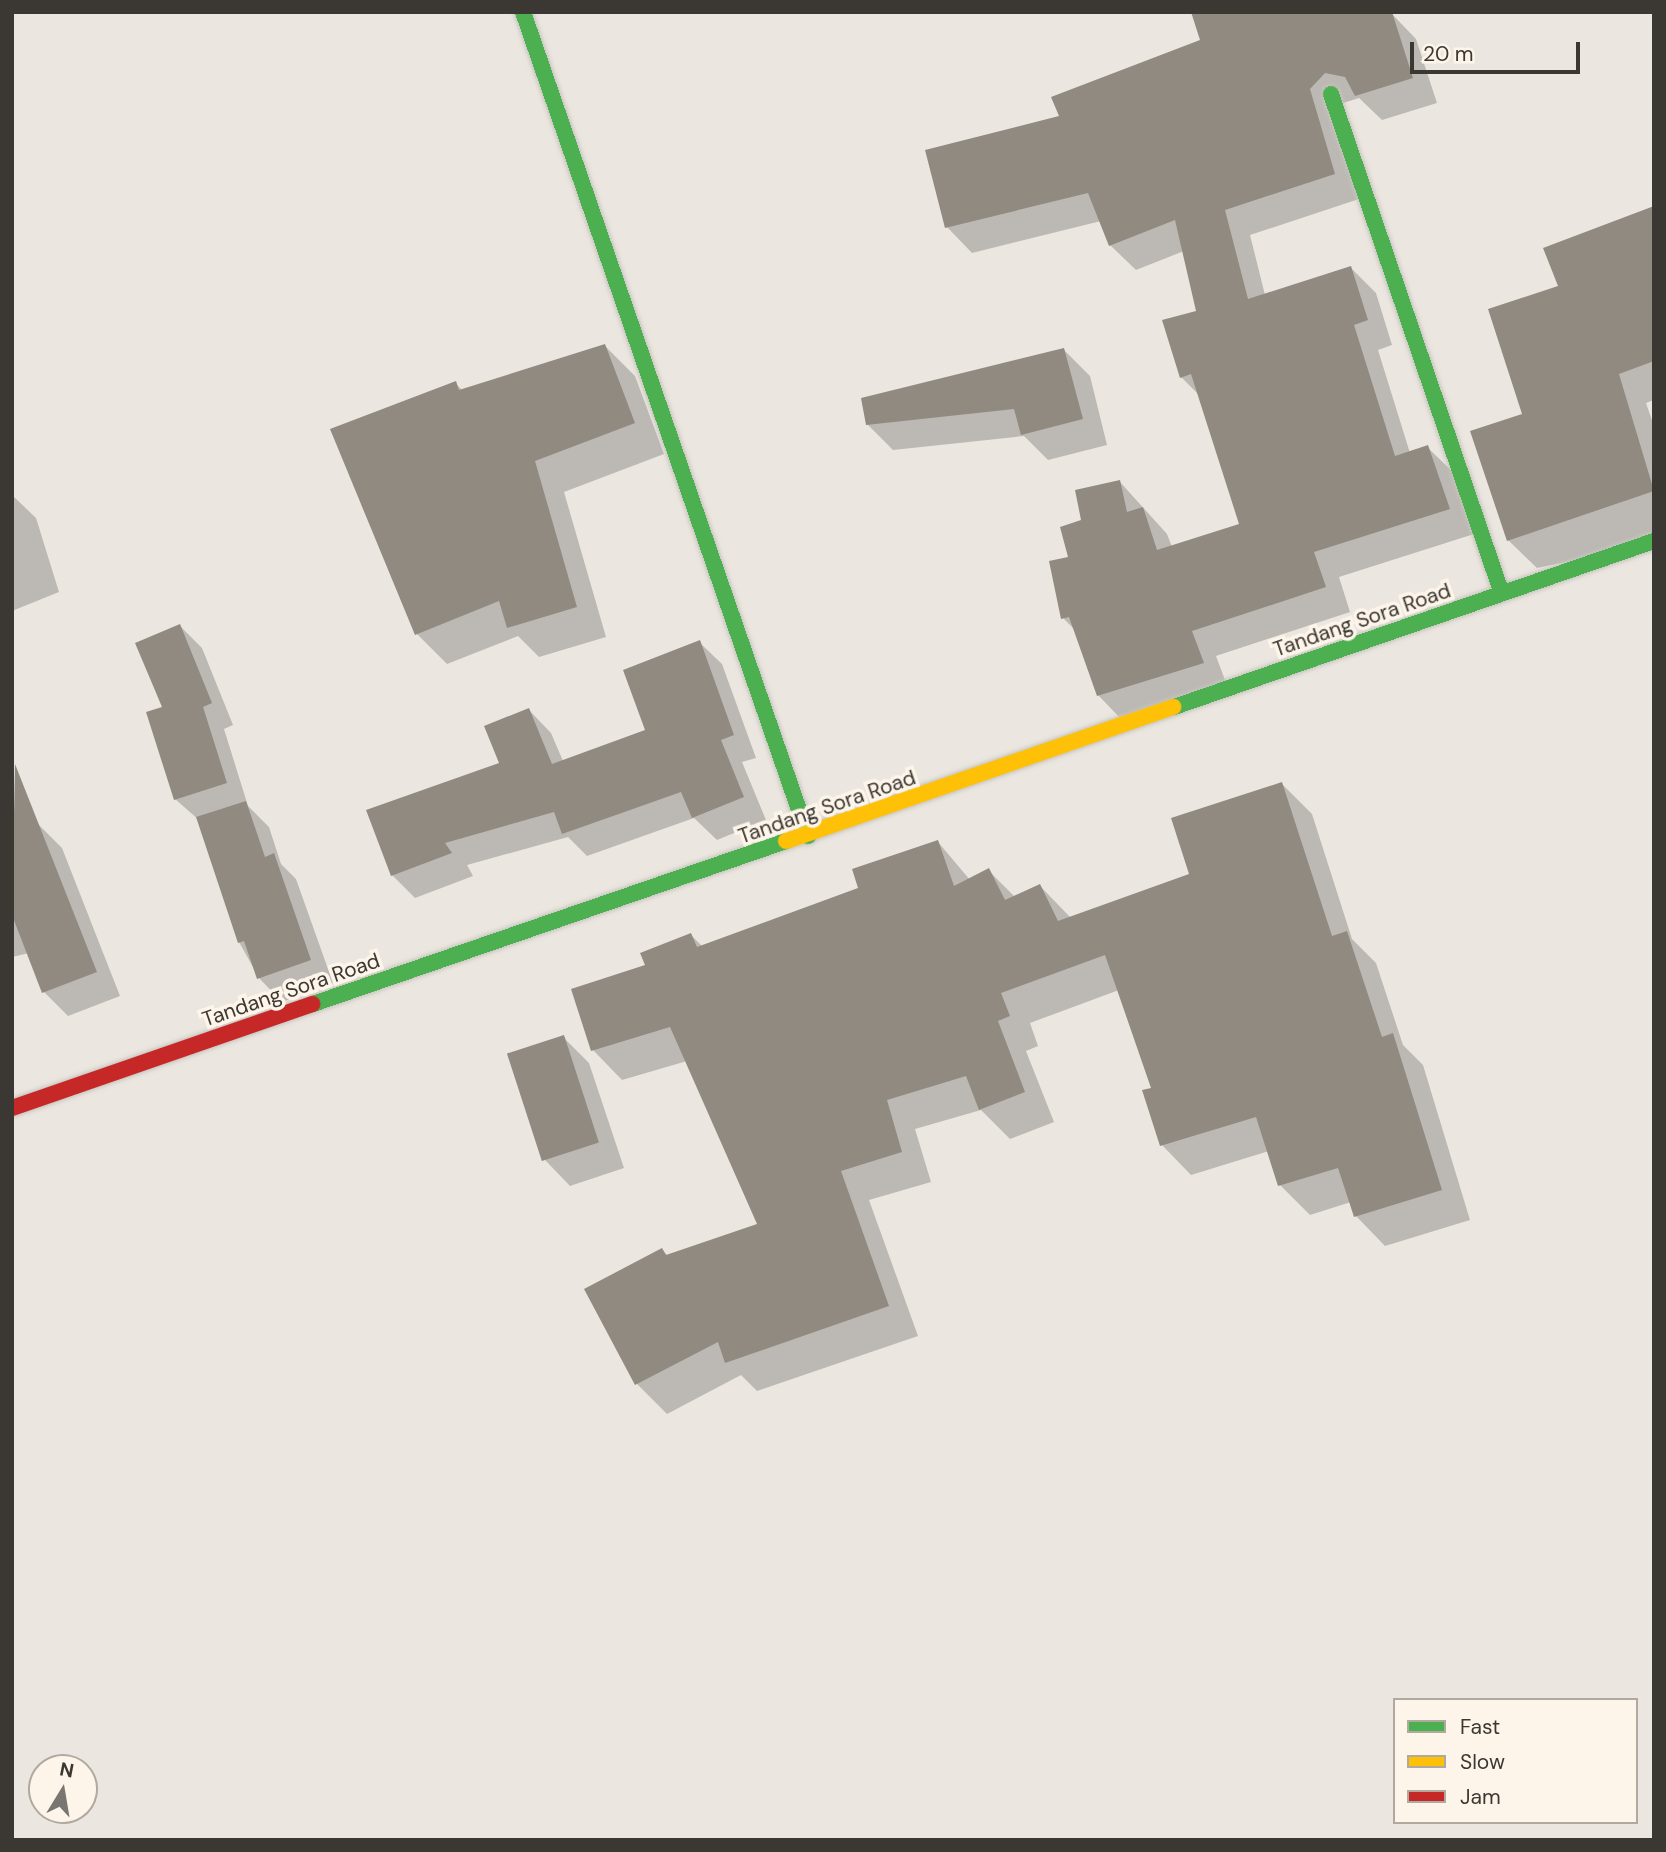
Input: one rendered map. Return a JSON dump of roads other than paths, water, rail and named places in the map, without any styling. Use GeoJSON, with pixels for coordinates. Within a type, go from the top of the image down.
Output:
{"type":"FeatureCollection","features":[{"type":"Feature","properties":{"kind":"street"},"geometry":{"type":"LineString","coordinates":[[523,12],[808,836]]}},
{"type":"Feature","properties":{"kind":"street"},"geometry":{"type":"LineString","coordinates":[[1331,94],[1502,594]]}},
{"type":"Feature","properties":{"kind":"street","name":"Tandang Sora Road"},"geometry":{"type":"LineString","coordinates":[[12,1108],[808,836],[1654,541]]}}]}
